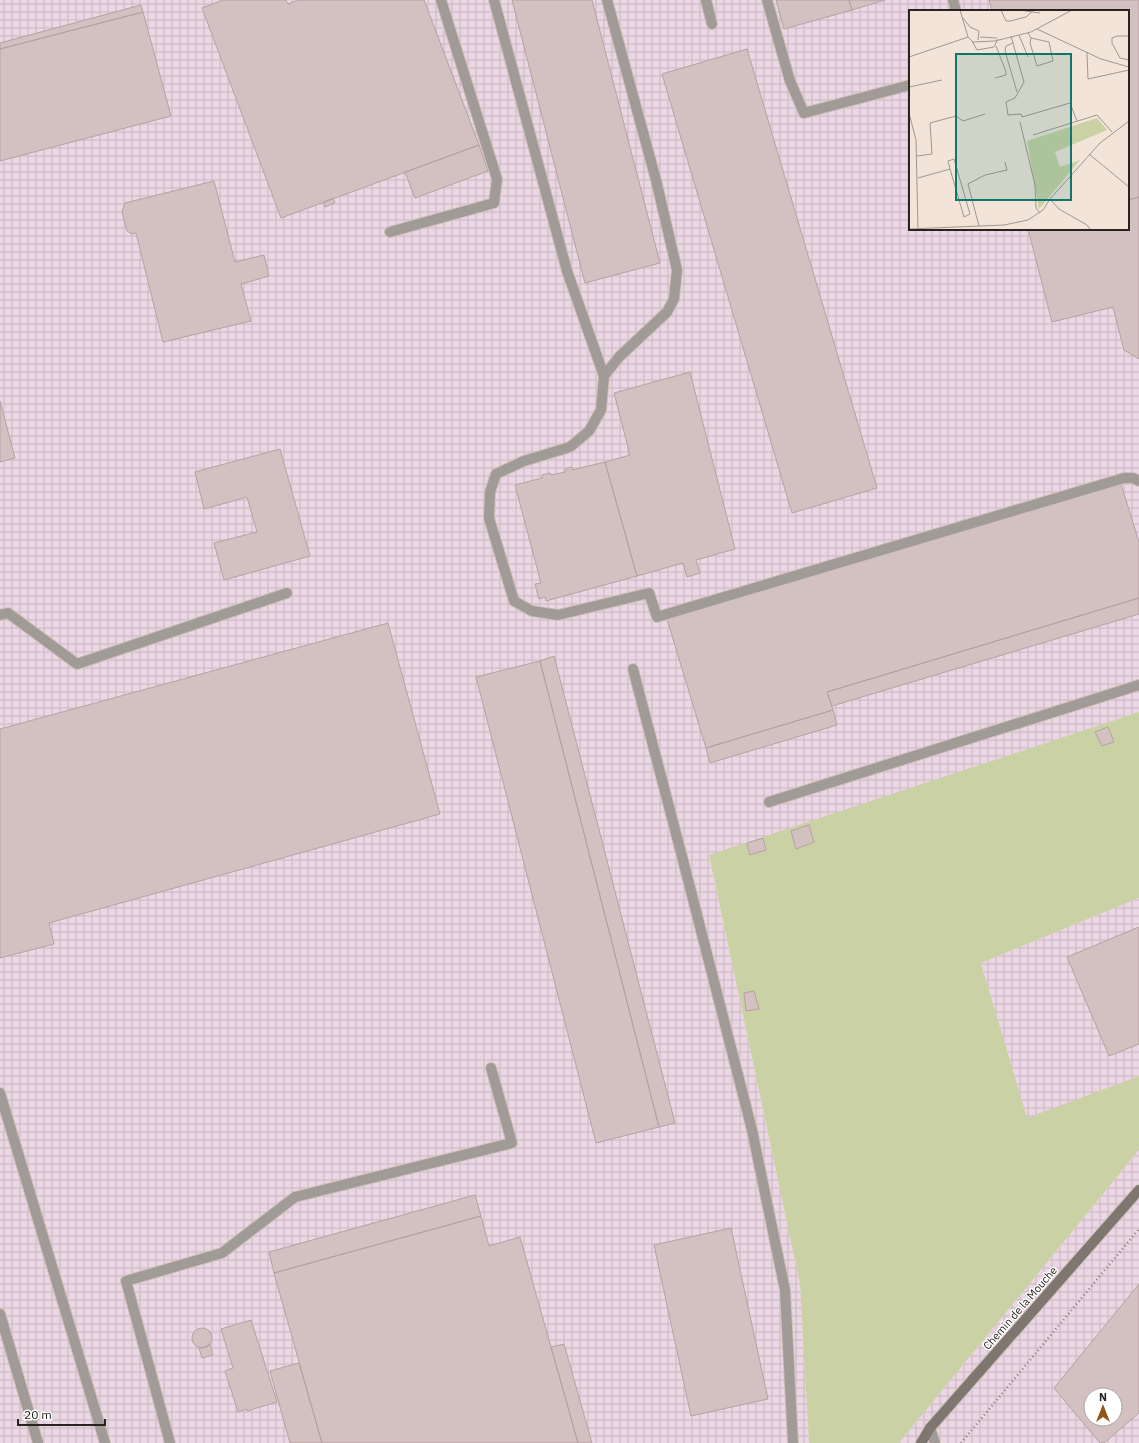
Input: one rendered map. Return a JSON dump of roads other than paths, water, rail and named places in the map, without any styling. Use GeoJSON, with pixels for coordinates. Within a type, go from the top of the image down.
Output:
{"type":"FeatureCollection","features":[{"type":"Feature","properties":{"kind":"street","name":"Chemin de la Mouche"},"geometry":{"type":"LineString","coordinates":[[921,1443],[930,1428],[1139,1190]]}},
{"type":"Feature","properties":{"kind":"lane"},"geometry":{"type":"LineString","coordinates":[[390,232],[494,203],[496,179],[441,0]]}},
{"type":"Feature","properties":{"kind":"lane"},"geometry":{"type":"LineString","coordinates":[[494,0],[567,271],[604,376],[601,410],[589,431],[570,447],[524,461],[496,474],[490,492],[489,518],[514,601],[532,612],[558,615],[649,593],[657,617],[1124,478],[1133,478],[1139,481]]}},
{"type":"Feature","properties":{"kind":"lane"},"geometry":{"type":"LineString","coordinates":[[604,376],[619,357],[668,312],[674,299],[677,270],[656,180],[607,0]]}},
{"type":"Feature","properties":{"kind":"lane"},"geometry":{"type":"LineString","coordinates":[[706,0],[712,24]]}},
{"type":"Feature","properties":{"kind":"lane"},"geometry":{"type":"LineString","coordinates":[[766,0],[790,81],[804,112],[909,85]]}},
{"type":"Feature","properties":{"kind":"lane"},"geometry":{"type":"LineString","coordinates":[[953,0],[956,10]]}},
{"type":"Feature","properties":{"kind":"lane"},"geometry":{"type":"LineString","coordinates":[[0,615],[8,613],[77,664],[287,593]]}},
{"type":"Feature","properties":{"kind":"lane"},"geometry":{"type":"LineString","coordinates":[[633,669],[754,1137],[785,1290],[793,1443]]}},
{"type":"Feature","properties":{"kind":"lane"},"geometry":{"type":"LineString","coordinates":[[769,802],[1139,685]]}},
{"type":"Feature","properties":{"kind":"lane"},"geometry":{"type":"LineString","coordinates":[[170,1443],[126,1282],[222,1253],[295,1197],[512,1143],[491,1068]]}},
{"type":"Feature","properties":{"kind":"lane"},"geometry":{"type":"LineString","coordinates":[[0,1093],[105,1443]]}},
{"type":"Feature","properties":{"kind":"lane"},"geometry":{"type":"LineString","coordinates":[[0,1314],[38,1443]]}},
{"type":"Feature","properties":{"kind":"lane"},"geometry":{"type":"LineString","coordinates":[[930,1428],[935,1443]]}}]}
